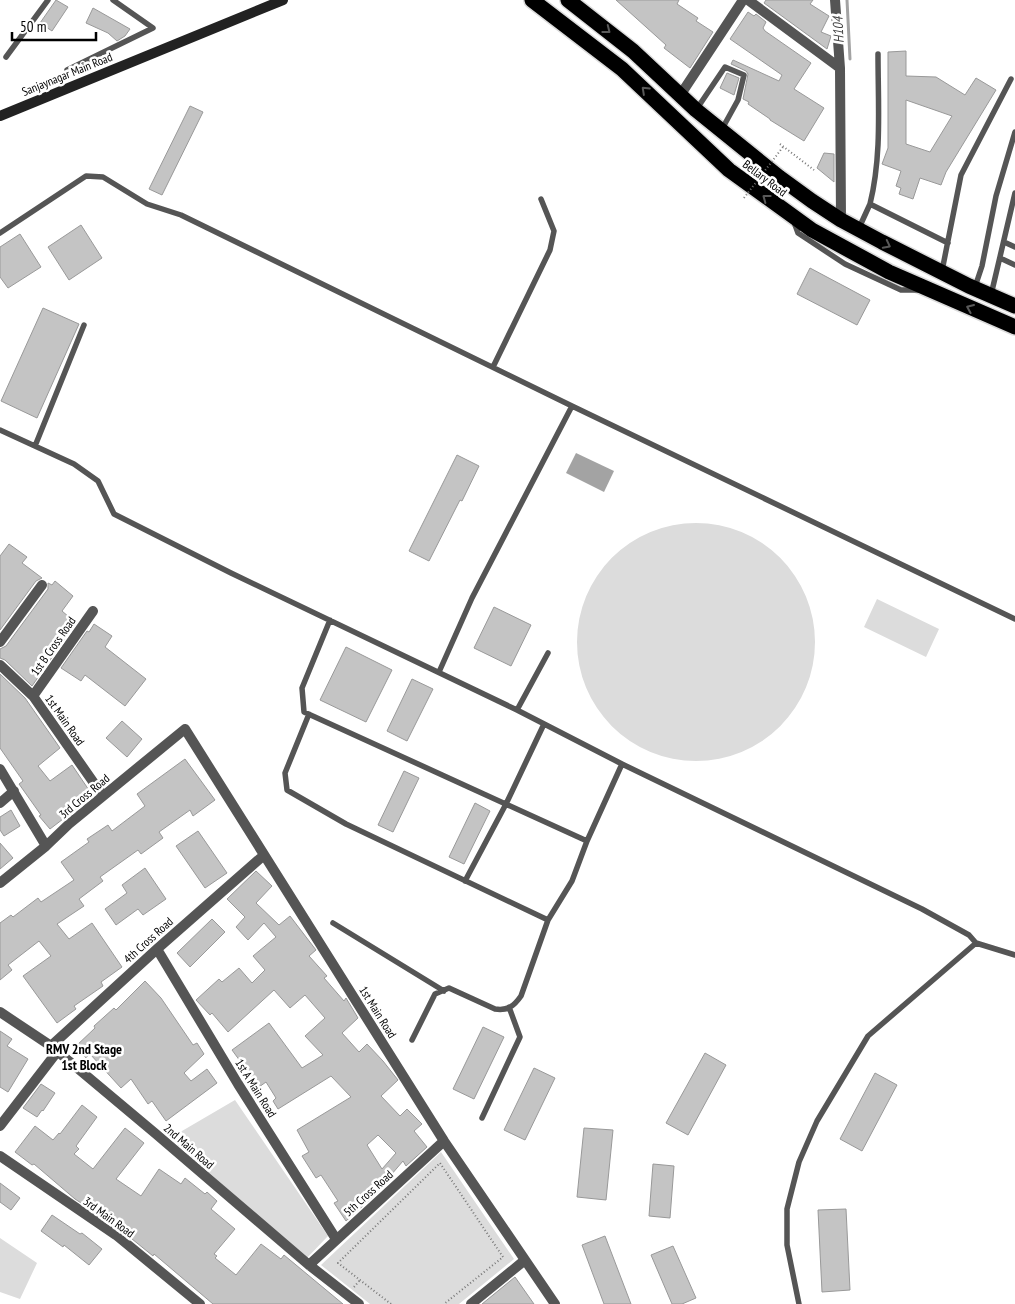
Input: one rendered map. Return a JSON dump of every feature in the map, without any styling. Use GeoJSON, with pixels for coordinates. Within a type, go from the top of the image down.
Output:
{"type":"FeatureCollection","features":[{"type":"Feature","properties":{"kind":"highway","name":"Bellary Road"},"geometry":{"type":"LineString","coordinates":[[532,0],[622,69],[729,170],[792,217],[848,252],[1015,327]]}},
{"type":"Feature","properties":{"kind":"highway","name":"Bellary Road"},"geometry":{"type":"LineString","coordinates":[[575,2],[633,51],[696,110],[779,177],[841,220],[942,272],[1015,306]]}},
{"type":"Feature","properties":{"kind":"street","name":"Sanjaynagar Main Road"},"geometry":{"type":"LineString","coordinates":[[0,116],[283,0]]}},
{"type":"Feature","properties":{"kind":"street"},"geometry":{"type":"LineString","coordinates":[[681,94],[743,0]]}},
{"type":"Feature","properties":{"kind":"street"},"geometry":{"type":"LineString","coordinates":[[748,0],[840,68]]}},
{"type":"Feature","properties":{"kind":"street"},"geometry":{"type":"LineString","coordinates":[[835,0],[840,68],[841,220]]}},
{"type":"Feature","properties":{"kind":"street"},"geometry":{"type":"LineString","coordinates":[[0,642],[42,586]]}},
{"type":"Feature","properties":{"kind":"street","name":"1st B Cross Road"},"geometry":{"type":"LineString","coordinates":[[33,696],[93,611]]}},
{"type":"Feature","properties":{"kind":"street","name":"1st Main Road"},"geometry":{"type":"LineString","coordinates":[[0,665],[33,696],[103,796]]}},
{"type":"Feature","properties":{"kind":"street","name":"1st Main Road"},"geometry":{"type":"LineString","coordinates":[[185,730],[444,1141],[556,1304]]}},
{"type":"Feature","properties":{"kind":"street","name":"3rd Cross Road"},"geometry":{"type":"LineString","coordinates":[[0,884],[46,846],[69,824],[185,730]]}},
{"type":"Feature","properties":{"kind":"street"},"geometry":{"type":"LineString","coordinates":[[0,769],[46,846]]}},
{"type":"Feature","properties":{"kind":"street"},"geometry":{"type":"LineString","coordinates":[[0,803],[14,791]]}},
{"type":"Feature","properties":{"kind":"street","name":"4th Cross Road"},"geometry":{"type":"LineString","coordinates":[[0,1126],[54,1049],[157,949],[264,855]]}},
{"type":"Feature","properties":{"kind":"street","name":"1st A Main Road"},"geometry":{"type":"LineString","coordinates":[[157,949],[238,1084],[336,1239]]}},
{"type":"Feature","properties":{"kind":"street","name":"2nd Main Road"},"geometry":{"type":"LineString","coordinates":[[0,1012],[54,1049],[310,1265],[359,1304]]}},
{"type":"Feature","properties":{"kind":"street","name":"5th Cross Road"},"geometry":{"type":"LineString","coordinates":[[310,1265],[444,1141]]}},
{"type":"Feature","properties":{"kind":"street","name":"3rd Main Road"},"geometry":{"type":"LineString","coordinates":[[0,1156],[116,1235],[200,1304]]}},
{"type":"Feature","properties":{"kind":"street"},"geometry":{"type":"LineString","coordinates":[[471,1304],[525,1260]]}},
{"type":"Feature","properties":{"kind":"lane"},"geometry":{"type":"LineString","coordinates":[[6,57],[48,0]]}},
{"type":"Feature","properties":{"kind":"lane"},"geometry":{"type":"LineString","coordinates":[[67,70],[153,28],[113,0]]}},
{"type":"Feature","properties":{"kind":"lane"},"geometry":{"type":"LineString","coordinates":[[858,230],[870,204],[875,182],[879,138],[878,54]]}},
{"type":"Feature","properties":{"kind":"lane"},"geometry":{"type":"LineString","coordinates":[[696,110],[726,67],[744,75],[738,100],[722,130]]}},
{"type":"Feature","properties":{"kind":"lane"},"geometry":{"type":"LineString","coordinates":[[942,272],[961,174],[1011,79]]}},
{"type":"Feature","properties":{"kind":"lane"},"geometry":{"type":"LineString","coordinates":[[975,288],[982,266],[996,196],[1015,132]]}},
{"type":"Feature","properties":{"kind":"lane"},"geometry":{"type":"LineString","coordinates":[[0,233],[86,176],[103,177],[147,204],[181,215],[1015,619]]}},
{"type":"Feature","properties":{"kind":"lane"},"geometry":{"type":"LineString","coordinates":[[991,295],[1015,193]]}},
{"type":"Feature","properties":{"kind":"lane"},"geometry":{"type":"LineString","coordinates":[[493,367],[550,250],[554,231],[541,199]]}},
{"type":"Feature","properties":{"kind":"lane"},"geometry":{"type":"LineString","coordinates":[[870,204],[948,243]]}},
{"type":"Feature","properties":{"kind":"lane"},"geometry":{"type":"LineString","coordinates":[[1004,242],[1015,246]]}},
{"type":"Feature","properties":{"kind":"lane"},"geometry":{"type":"LineString","coordinates":[[1000,258],[1015,265]]}},
{"type":"Feature","properties":{"kind":"lane"},"geometry":{"type":"LineString","coordinates":[[35,446],[84,325]]}},
{"type":"Feature","properties":{"kind":"lane"},"geometry":{"type":"LineString","coordinates":[[439,672],[472,598],[572,406]]}},
{"type":"Feature","properties":{"kind":"lane"},"geometry":{"type":"LineString","coordinates":[[0,430],[74,464],[98,481],[114,514],[922,909],[969,935],[976,942],[1015,955]]}},
{"type":"Feature","properties":{"kind":"lane"},"geometry":{"type":"LineString","coordinates":[[330,620],[302,688],[304,712],[587,842]]}},
{"type":"Feature","properties":{"kind":"lane"},"geometry":{"type":"LineString","coordinates":[[517,710],[548,653]]}},
{"type":"Feature","properties":{"kind":"lane"},"geometry":{"type":"LineString","coordinates":[[309,714],[285,772],[287,790],[346,824],[548,920]]}},
{"type":"Feature","properties":{"kind":"lane"},"geometry":{"type":"LineString","coordinates":[[465,881],[506,804],[544,724]]}},
{"type":"Feature","properties":{"kind":"lane"},"geometry":{"type":"LineString","coordinates":[[412,1040],[435,994],[450,988],[495,1009],[503,1010],[514,1006],[521,996],[548,920],[572,881],[587,842],[622,764]]}},
{"type":"Feature","properties":{"kind":"lane"},"geometry":{"type":"LineString","coordinates":[[333,923],[444,990]]}},
{"type":"Feature","properties":{"kind":"lane"},"geometry":{"type":"LineString","coordinates":[[799,1304],[788,1245],[787,1208],[799,1162],[817,1121],[868,1036],[976,942]]}},
{"type":"Feature","properties":{"kind":"lane"},"geometry":{"type":"LineString","coordinates":[[482,1118],[520,1037],[509,1008]]}},
{"type":"Feature","properties":{"kind":"path"},"geometry":{"type":"LineString","coordinates":[[780,144],[814,170]]}},
{"type":"Feature","properties":{"kind":"path"},"geometry":{"type":"LineString","coordinates":[[744,198],[783,147]]}},
{"type":"Feature","properties":{"kind":"path"},"geometry":{"type":"LineString","coordinates":[[391,1304],[338,1263],[440,1163],[503,1257],[444,1304]]}},
{"type":"Feature","properties":{"kind":"shaded area"},"geometry":{"type":"Polygon","coordinates":[[[576,453],[614,471],[604,492],[566,473],[576,453]]]}},
{"type":"Feature","properties":{"kind":"shaded area"},"geometry":{"type":"Polygon","coordinates":[[[684,523],[708,523],[731,528],[752,537],[772,550],[788,566],[801,586],[810,607],[815,630],[813,665],[806,688],[788,718],[772,734],[752,747],[731,756],[708,761],[684,761],[661,756],[640,747],[620,734],[604,718],[591,698],[582,677],[577,654],[577,630],[582,607],[591,586],[604,566],[620,550],[640,537],[661,528],[684,523]]]}},
{"type":"Feature","properties":{"kind":"shaded area"},"geometry":{"type":"Polygon","coordinates":[[[877,599],[939,629],[926,657],[864,627],[877,599]]]}},
{"type":"Feature","properties":{"kind":"shaded area"},"geometry":{"type":"Polygon","coordinates":[[[235,1100],[328,1236],[306,1259],[170,1138],[235,1100]]]}},
{"type":"Feature","properties":{"kind":"shaded area"},"geometry":{"type":"Polygon","coordinates":[[[441,1152],[514,1259],[459,1304],[370,1304],[321,1265],[441,1152]]]}},
{"type":"Feature","properties":{"kind":"shaded area"},"geometry":{"type":"Polygon","coordinates":[[[0,1238],[37,1263],[20,1299],[0,1292],[0,1238]]]}},
{"type":"Feature","properties":{"kind":"building"},"geometry":{"type":"Polygon","coordinates":[[[56,0],[68,7],[52,31],[40,23],[56,0]]]}},
{"type":"Feature","properties":{"kind":"building"},"geometry":{"type":"Polygon","coordinates":[[[616,0],[679,0],[677,4],[698,18],[696,21],[713,32],[690,68],[664,48],[666,45],[616,0]]]}},
{"type":"Feature","properties":{"kind":"building"},"geometry":{"type":"Polygon","coordinates":[[[766,0],[813,0],[810,4],[829,16],[821,32],[831,36],[827,49],[764,3],[766,0]]]}},
{"type":"Feature","properties":{"kind":"building"},"geometry":{"type":"Polygon","coordinates":[[[93,8],[130,29],[125,36],[117,41],[108,33],[86,23],[93,8]]]}},
{"type":"Feature","properties":{"kind":"building"},"geometry":{"type":"Polygon","coordinates":[[[748,12],[754,16],[756,14],[766,22],[763,28],[765,31],[811,63],[794,89],[824,108],[804,141],[770,120],[743,99],[748,74],[746,71],[731,64],[733,60],[779,81],[782,75],[730,39],[748,12]]]}},
{"type":"Feature","properties":{"kind":"building"},"geometry":{"type":"Polygon","coordinates":[[[906,51],[906,76],[936,77],[965,95],[976,78],[996,90],[946,172],[941,185],[920,178],[913,199],[899,194],[901,188],[896,186],[901,171],[882,164],[888,148],[888,52],[906,51]],[[906,100],[906,144],[930,152],[952,116],[906,100]]]}},
{"type":"Feature","properties":{"kind":"building"},"geometry":{"type":"Polygon","coordinates":[[[727,73],[739,78],[734,95],[720,88],[727,73]]]}},
{"type":"Feature","properties":{"kind":"building"},"geometry":{"type":"Polygon","coordinates":[[[190,106],[203,112],[162,195],[149,189],[190,106]]]}},
{"type":"Feature","properties":{"kind":"building"},"geometry":{"type":"Polygon","coordinates":[[[824,153],[834,154],[834,182],[817,168],[824,153]]]}},
{"type":"Feature","properties":{"kind":"building"},"geometry":{"type":"Polygon","coordinates":[[[81,225],[102,258],[69,280],[48,247],[81,225]]]}},
{"type":"Feature","properties":{"kind":"building"},"geometry":{"type":"Polygon","coordinates":[[[20,234],[41,267],[8,288],[0,277],[0,247],[20,234]]]}},
{"type":"Feature","properties":{"kind":"building"},"geometry":{"type":"Polygon","coordinates":[[[810,268],[870,300],[857,325],[797,294],[810,268]]]}},
{"type":"Feature","properties":{"kind":"building"},"geometry":{"type":"Polygon","coordinates":[[[43,308],[79,324],[37,418],[1,401],[43,308]]]}},
{"type":"Feature","properties":{"kind":"building"},"geometry":{"type":"Polygon","coordinates":[[[457,455],[479,466],[429,561],[409,551],[457,455]]]}},
{"type":"Feature","properties":{"kind":"building"},"geometry":{"type":"Polygon","coordinates":[[[9,544],[27,557],[22,563],[42,578],[36,581],[0,630],[0,556],[9,544]]]}},
{"type":"Feature","properties":{"kind":"building"},"geometry":{"type":"Polygon","coordinates":[[[55,581],[73,596],[62,611],[76,623],[32,686],[5,660],[0,658],[0,649],[6,646],[48,589],[48,583],[52,585],[55,581]]]}},
{"type":"Feature","properties":{"kind":"building"},"geometry":{"type":"Polygon","coordinates":[[[494,607],[531,625],[511,666],[474,648],[494,607]]]}},
{"type":"Feature","properties":{"kind":"building"},"geometry":{"type":"Polygon","coordinates":[[[94,624],[112,636],[105,647],[146,679],[125,706],[85,675],[81,681],[61,668],[94,624]]]}},
{"type":"Feature","properties":{"kind":"building"},"geometry":{"type":"Polygon","coordinates":[[[346,647],[392,670],[366,722],[320,700],[346,647]]]}},
{"type":"Feature","properties":{"kind":"building"},"geometry":{"type":"Polygon","coordinates":[[[0,674],[25,698],[60,748],[38,766],[50,781],[72,765],[93,796],[50,829],[39,816],[41,815],[19,784],[23,781],[0,748],[0,674]]]}},
{"type":"Feature","properties":{"kind":"building"},"geometry":{"type":"Polygon","coordinates":[[[412,679],[433,689],[407,741],[387,731],[412,679]]]}},
{"type":"Feature","properties":{"kind":"building"},"geometry":{"type":"Polygon","coordinates":[[[122,721],[142,739],[127,757],[106,738],[122,721]]]}},
{"type":"Feature","properties":{"kind":"building"},"geometry":{"type":"Polygon","coordinates":[[[185,759],[215,800],[193,816],[190,810],[159,832],[163,838],[141,854],[138,850],[100,877],[103,881],[79,899],[84,906],[57,924],[69,939],[92,923],[122,967],[101,982],[103,986],[74,1006],[76,1009],[57,1023],[23,976],[51,956],[39,941],[8,965],[12,970],[0,980],[0,923],[11,915],[13,917],[38,898],[41,902],[74,880],[61,862],[89,842],[87,839],[108,825],[112,831],[145,806],[137,794],[185,759]]]}},
{"type":"Feature","properties":{"kind":"building"},"geometry":{"type":"Polygon","coordinates":[[[404,771],[419,778],[393,832],[378,825],[404,771]]]}},
{"type":"Feature","properties":{"kind":"building"},"geometry":{"type":"Polygon","coordinates":[[[475,803],[490,811],[464,864],[449,857],[475,803]]]}},
{"type":"Feature","properties":{"kind":"building"},"geometry":{"type":"Polygon","coordinates":[[[11,810],[20,826],[4,836],[0,830],[0,817],[11,810]]]}},
{"type":"Feature","properties":{"kind":"building"},"geometry":{"type":"Polygon","coordinates":[[[198,831],[227,873],[205,888],[176,846],[198,831]]]}},
{"type":"Feature","properties":{"kind":"building"},"geometry":{"type":"Polygon","coordinates":[[[0,843],[13,858],[0,869],[0,843]]]}},
{"type":"Feature","properties":{"kind":"building"},"geometry":{"type":"Polygon","coordinates":[[[145,868],[166,899],[143,915],[138,909],[116,925],[105,909],[127,893],[122,885],[145,868]]]}},
{"type":"Feature","properties":{"kind":"building"},"geometry":{"type":"Polygon","coordinates":[[[256,871],[272,886],[256,903],[279,925],[290,916],[316,950],[309,956],[327,976],[324,978],[344,1001],[346,998],[358,1018],[342,1033],[359,1052],[367,1044],[398,1080],[381,1096],[400,1116],[407,1109],[422,1124],[414,1131],[427,1147],[406,1166],[403,1161],[385,1182],[371,1189],[375,1195],[346,1221],[334,1203],[338,1201],[321,1175],[316,1178],[302,1156],[309,1152],[297,1130],[351,1097],[331,1076],[278,1109],[273,1101],[276,1098],[266,1082],[259,1087],[232,1050],[269,1023],[302,1068],[323,1055],[305,1036],[325,1018],[305,995],[290,1008],[274,990],[228,1032],[212,1013],[210,1015],[196,1000],[219,979],[222,982],[239,968],[252,983],[265,970],[253,956],[276,937],[264,923],[248,940],[236,927],[245,917],[227,899],[256,871]],[[378,1135],[367,1145],[382,1169],[396,1153],[378,1135]]]}},
{"type":"Feature","properties":{"kind":"building"},"geometry":{"type":"Polygon","coordinates":[[[212,919],[225,932],[190,967],[177,953],[212,919]]]}},
{"type":"Feature","properties":{"kind":"building"},"geometry":{"type":"Polygon","coordinates":[[[145,981],[161,998],[193,1045],[197,1043],[204,1054],[184,1073],[191,1081],[207,1069],[217,1083],[166,1121],[152,1101],[148,1104],[131,1079],[121,1088],[90,1054],[86,1058],[75,1047],[95,1028],[94,1026],[114,1008],[116,1010],[145,981]]]}},
{"type":"Feature","properties":{"kind":"building"},"geometry":{"type":"Polygon","coordinates":[[[483,1027],[504,1037],[474,1099],[453,1089],[483,1027]]]}},
{"type":"Feature","properties":{"kind":"building"},"geometry":{"type":"Polygon","coordinates":[[[0,1031],[12,1039],[7,1046],[28,1059],[8,1092],[0,1087],[0,1031]]]}},
{"type":"Feature","properties":{"kind":"building"},"geometry":{"type":"Polygon","coordinates":[[[705,1053],[726,1065],[688,1135],[666,1123],[705,1053]]]}},
{"type":"Feature","properties":{"kind":"building"},"geometry":{"type":"Polygon","coordinates":[[[534,1068],[555,1078],[525,1140],[504,1130],[534,1068]]]}},
{"type":"Feature","properties":{"kind":"building"},"geometry":{"type":"Polygon","coordinates":[[[875,1073],[897,1085],[862,1151],[840,1139],[875,1073]]]}},
{"type":"Feature","properties":{"kind":"building"},"geometry":{"type":"Polygon","coordinates":[[[41,1084],[55,1093],[37,1117],[23,1108],[41,1084]]]}},
{"type":"Feature","properties":{"kind":"building"},"geometry":{"type":"Polygon","coordinates":[[[82,1105],[97,1117],[76,1146],[79,1149],[74,1154],[93,1169],[125,1128],[144,1143],[116,1179],[141,1196],[159,1169],[181,1184],[185,1178],[217,1201],[211,1209],[235,1229],[214,1254],[217,1256],[215,1258],[236,1275],[261,1244],[281,1259],[284,1255],[343,1304],[213,1304],[154,1254],[153,1256],[116,1226],[75,1199],[34,1164],[32,1165],[15,1152],[35,1126],[53,1140],[60,1134],[82,1105]]]}},
{"type":"Feature","properties":{"kind":"building"},"geometry":{"type":"Polygon","coordinates":[[[584,1128],[613,1130],[606,1200],[577,1197],[584,1128]]]}},
{"type":"Feature","properties":{"kind":"building"},"geometry":{"type":"Polygon","coordinates":[[[653,1164],[674,1166],[670,1218],[649,1216],[653,1164]]]}},
{"type":"Feature","properties":{"kind":"building"},"geometry":{"type":"Polygon","coordinates":[[[0,1183],[20,1198],[11,1210],[0,1202],[0,1183]]]}},
{"type":"Feature","properties":{"kind":"building"},"geometry":{"type":"Polygon","coordinates":[[[846,1209],[850,1290],[822,1292],[818,1210],[846,1209]]]}},
{"type":"Feature","properties":{"kind":"building"},"geometry":{"type":"Polygon","coordinates":[[[52,1215],[80,1234],[82,1233],[102,1249],[89,1265],[64,1245],[63,1247],[41,1231],[52,1215]]]}},
{"type":"Feature","properties":{"kind":"building"},"geometry":{"type":"Polygon","coordinates":[[[605,1236],[631,1304],[604,1304],[582,1245],[605,1236]]]}},
{"type":"Feature","properties":{"kind":"building"},"geometry":{"type":"Polygon","coordinates":[[[673,1246],[696,1298],[682,1304],[672,1304],[651,1255],[673,1246]]]}},
{"type":"Feature","properties":{"kind":"building"},"geometry":{"type":"Polygon","coordinates":[[[515,1277],[534,1304],[482,1304],[515,1277]]]}},
{"type":"Feature","properties":{"kind":"waterway","name":"H104"},"geometry":{"type":"LineString","coordinates":[[847,0],[850,59]]}},
{"type":"Feature","properties":{"kind":"district","name":"RMV 2nd Stage 1st Block"},"geometry":{"type":"Point","coordinates":[84,1058]}}]}
